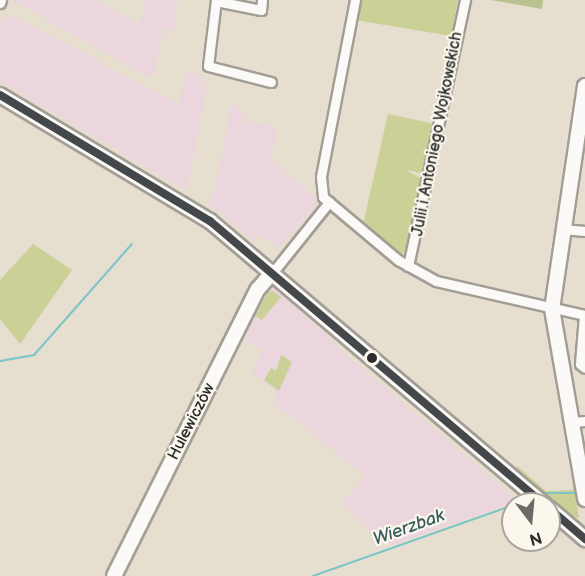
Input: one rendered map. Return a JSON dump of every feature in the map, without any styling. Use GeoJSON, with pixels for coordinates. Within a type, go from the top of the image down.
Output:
{"type":"FeatureCollection","features":[{"type":"Feature","properties":{"kind":"street"},"geometry":{"type":"LineString","coordinates":[[262,0],[261,10],[216,0],[208,66],[272,82]]}},
{"type":"Feature","properties":{"kind":"street"},"geometry":{"type":"LineString","coordinates":[[355,0],[321,177],[326,200],[408,267],[444,284],[585,315],[580,364],[585,368]]}},
{"type":"Feature","properties":{"kind":"street","name":"Julii i Antoniego Wojkowskich"},"geometry":{"type":"LineString","coordinates":[[408,267],[465,0]]}},
{"type":"Feature","properties":{"kind":"street"},"geometry":{"type":"LineString","coordinates":[[585,86],[582,117],[562,228],[552,309],[578,422],[585,499]]}},
{"type":"Feature","properties":{"kind":"street"},"geometry":{"type":"LineString","coordinates":[[0,95],[186,204],[273,272],[530,492]]}},
{"type":"Feature","properties":{"kind":"street"},"geometry":{"type":"LineString","coordinates":[[273,272],[295,246],[326,200]]}},
{"type":"Feature","properties":{"kind":"street"},"geometry":{"type":"LineString","coordinates":[[562,228],[585,231]]}},
{"type":"Feature","properties":{"kind":"street","name":"Hulewiczów"},"geometry":{"type":"LineString","coordinates":[[114,576],[258,289],[273,272]]}},
{"type":"Feature","properties":{"kind":"street"},"geometry":{"type":"LineString","coordinates":[[561,516],[583,532]]}},
{"type":"Feature","properties":{"kind":"shaded area"},"geometry":{"type":"Polygon","coordinates":[[[12,0],[95,0],[140,25],[145,0],[177,0],[176,31],[163,29],[154,77],[148,77],[12,0]]]}},
{"type":"Feature","properties":{"kind":"shaded area"},"geometry":{"type":"Polygon","coordinates":[[[9,14],[179,104],[186,72],[199,74],[207,87],[187,191],[0,82],[0,22],[9,14]]]}},
{"type":"Feature","properties":{"kind":"shaded area"},"geometry":{"type":"Polygon","coordinates":[[[232,101],[247,121],[277,127],[271,159],[320,201],[279,248],[257,234],[255,242],[207,203],[216,186],[232,101]]]}},
{"type":"Feature","properties":{"kind":"shaded area"},"geometry":{"type":"Polygon","coordinates":[[[277,287],[349,357],[507,492],[501,492],[501,507],[389,546],[341,504],[365,476],[274,403],[278,394],[252,373],[263,351],[242,340],[268,288],[277,287]]]}},
{"type":"Feature","properties":{"kind":"green space"},"geometry":{"type":"Polygon","coordinates":[[[360,0],[458,0],[451,36],[355,20],[360,0]]]}},
{"type":"Feature","properties":{"kind":"green space"},"geometry":{"type":"Polygon","coordinates":[[[491,0],[543,0],[542,9],[491,0]]]}},
{"type":"Feature","properties":{"kind":"green space"},"geometry":{"type":"Polygon","coordinates":[[[388,114],[435,124],[425,174],[406,170],[424,180],[410,250],[398,255],[363,224],[388,114]]]}},
{"type":"Feature","properties":{"kind":"green space"},"geometry":{"type":"Polygon","coordinates":[[[33,244],[72,270],[20,344],[0,319],[0,280],[33,244]]]}},
{"type":"Feature","properties":{"kind":"green space"},"geometry":{"type":"Polygon","coordinates":[[[273,291],[281,297],[262,320],[255,316],[268,292],[273,291]]]}},
{"type":"Feature","properties":{"kind":"green space"},"geometry":{"type":"Polygon","coordinates":[[[281,355],[292,362],[279,391],[264,380],[271,368],[276,371],[281,355]]]}},
{"type":"Feature","properties":{"kind":"green space"},"geometry":{"type":"Polygon","coordinates":[[[516,465],[546,491],[573,490],[571,470],[579,518],[569,517],[561,510],[561,492],[540,492],[519,474],[516,465]]]}},
{"type":"Feature","properties":{"kind":"waterway"},"geometry":{"type":"LineString","coordinates":[[0,361],[34,355],[132,244]]}},
{"type":"Feature","properties":{"kind":"waterway","name":"Wierzbak"},"geometry":{"type":"LineString","coordinates":[[561,493],[574,493]]}},
{"type":"Feature","properties":{"kind":"waterway","name":"Wierzbak"},"geometry":{"type":"LineString","coordinates":[[313,576],[501,509]]}},
{"type":"Feature","properties":{"kind":"transit line"},"geometry":{"type":"LineString","coordinates":[[0,95],[210,221],[530,492]]}},
{"type":"Feature","properties":{"kind":"transit line"},"geometry":{"type":"LineString","coordinates":[[561,518],[585,539]]}}]}
